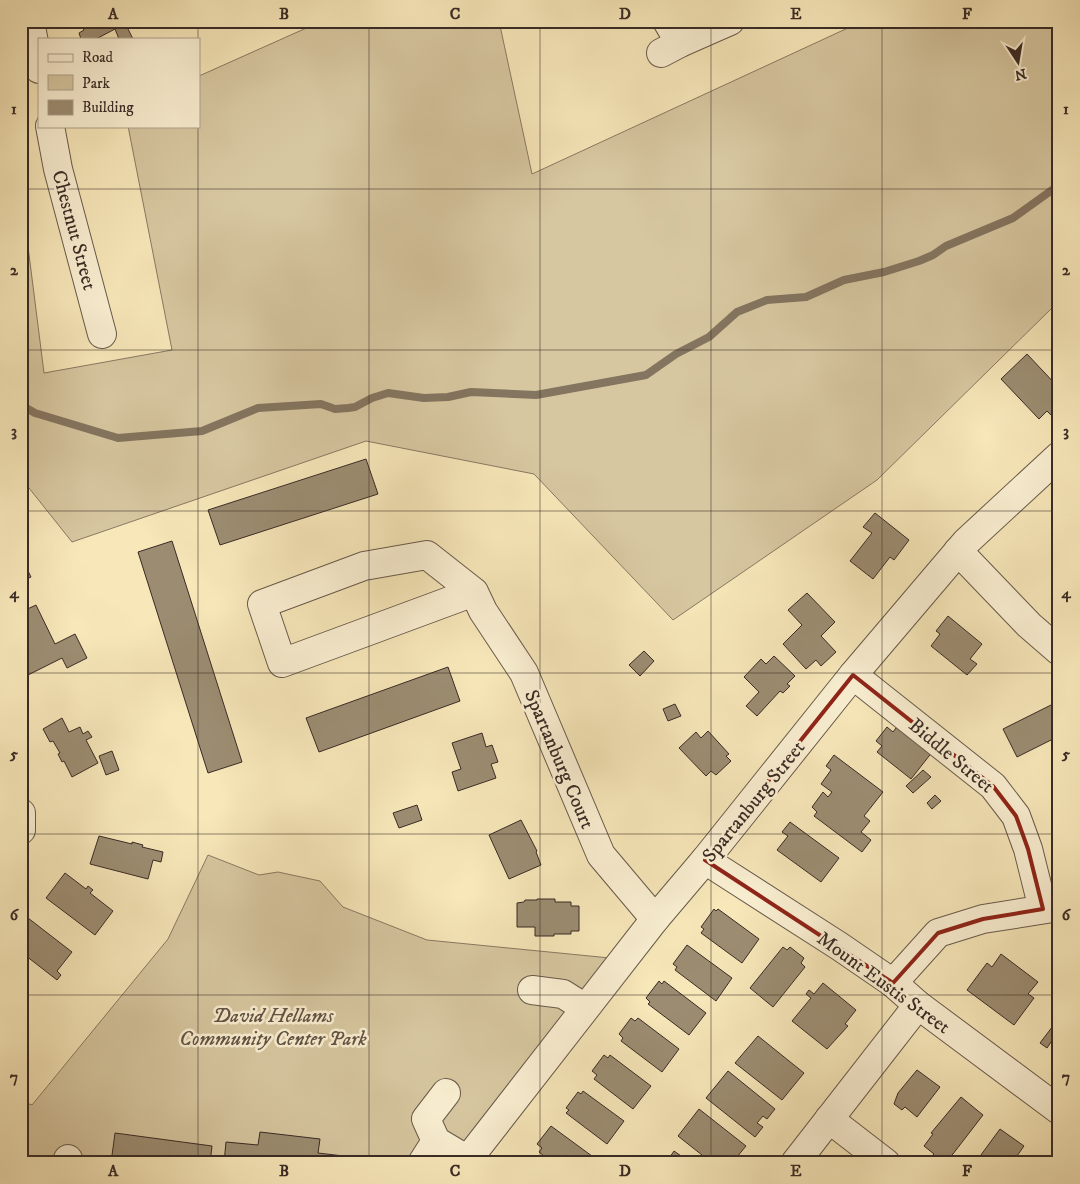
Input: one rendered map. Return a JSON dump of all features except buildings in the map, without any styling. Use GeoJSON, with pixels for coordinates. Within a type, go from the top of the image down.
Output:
{"type":"FeatureCollection","features":[{"type":"Feature","properties":{"kind":"street"},"geometry":{"type":"LineString","coordinates":[[30,21],[38,64]]}},
{"type":"Feature","properties":{"kind":"street"},"geometry":{"type":"LineString","coordinates":[[669,39],[730,21]]}},
{"type":"Feature","properties":{"kind":"street","name":"Chestnut Street"},"geometry":{"type":"LineString","coordinates":[[50,128],[58,169],[102,334]]}},
{"type":"Feature","properties":{"kind":"street","name":"Spartanburg Street"},"geometry":{"type":"LineString","coordinates":[[466,1161],[655,919],[958,551],[1059,456]]}},
{"type":"Feature","properties":{"kind":"street"},"geometry":{"type":"LineString","coordinates":[[958,551],[1029,625],[1059,650]]}},
{"type":"Feature","properties":{"kind":"street"},"geometry":{"type":"LineString","coordinates":[[427,555],[474,592],[282,663],[262,604],[364,566],[427,555]]}},
{"type":"Feature","properties":{"kind":"street","name":"Spartanburg Court"},"geometry":{"type":"LineString","coordinates":[[474,592],[483,611],[524,673],[601,855],[655,919]]}},
{"type":"Feature","properties":{"kind":"street","name":"Biddle Street"},"geometry":{"type":"LineString","coordinates":[[854,675],[993,786],[1016,816],[1051,908]]}},
{"type":"Feature","properties":{"kind":"street"},"geometry":{"type":"LineString","coordinates":[[21,813],[21,830]]}},
{"type":"Feature","properties":{"kind":"street","name":"Mount Eustis Street"},"geometry":{"type":"LineString","coordinates":[[705,860],[839,946],[894,984],[918,1005],[1059,1110]]}},
{"type":"Feature","properties":{"kind":"street"},"geometry":{"type":"LineString","coordinates":[[894,984],[938,933],[983,919],[1051,908]]}},
{"type":"Feature","properties":{"kind":"street"},"geometry":{"type":"LineString","coordinates":[[532,990],[563,994],[585,1008]]}},
{"type":"Feature","properties":{"kind":"street"},"geometry":{"type":"LineString","coordinates":[[795,1163],[918,1005]]}},
{"type":"Feature","properties":{"kind":"street"},"geometry":{"type":"LineString","coordinates":[[446,1093],[426,1119],[429,1152],[466,1161]]}},
{"type":"Feature","properties":{"kind":"street"},"geometry":{"type":"LineString","coordinates":[[829,1119],[886,1163]]}},
{"type":"Feature","properties":{"kind":"highlighted area"},"geometry":{"type":"Polygon","coordinates":[[[853,675],[993,786],[1016,816],[1028,849],[1043,909],[983,919],[938,933],[893,983],[705,860],[853,675]]]}},
{"type":"Feature","properties":{"kind":"green space"},"geometry":{"type":"Polygon","coordinates":[[[322,21],[499,21],[532,174],[863,21],[1059,21],[1059,295],[1053,307],[877,480],[673,620],[534,474],[366,441],[72,542],[21,478],[21,207],[23,207],[44,373],[172,350],[128,128],[200,128],[200,76],[322,21]]]}},
{"type":"Feature","properties":{"kind":"green space","name":"David Hellams Community Center Park"},"geometry":{"type":"Polygon","coordinates":[[[208,855],[259,875],[278,872],[320,881],[343,907],[427,940],[610,958],[448,1163],[21,1163],[21,1101],[32,1105],[168,939],[208,855]]]}},
{"type":"Feature","properties":{"kind":"waterway"},"geometry":{"type":"LineString","coordinates":[[21,405],[35,413],[118,438],[202,431],[258,408],[321,404],[335,409],[348,408],[355,407],[372,398],[388,393],[424,398],[448,397],[471,392],[536,395],[646,375],[676,354],[709,337],[737,312],[767,300],[806,297],[844,280],[884,272],[919,261],[933,255],[946,246],[1013,218],[1059,185]]}}]}
